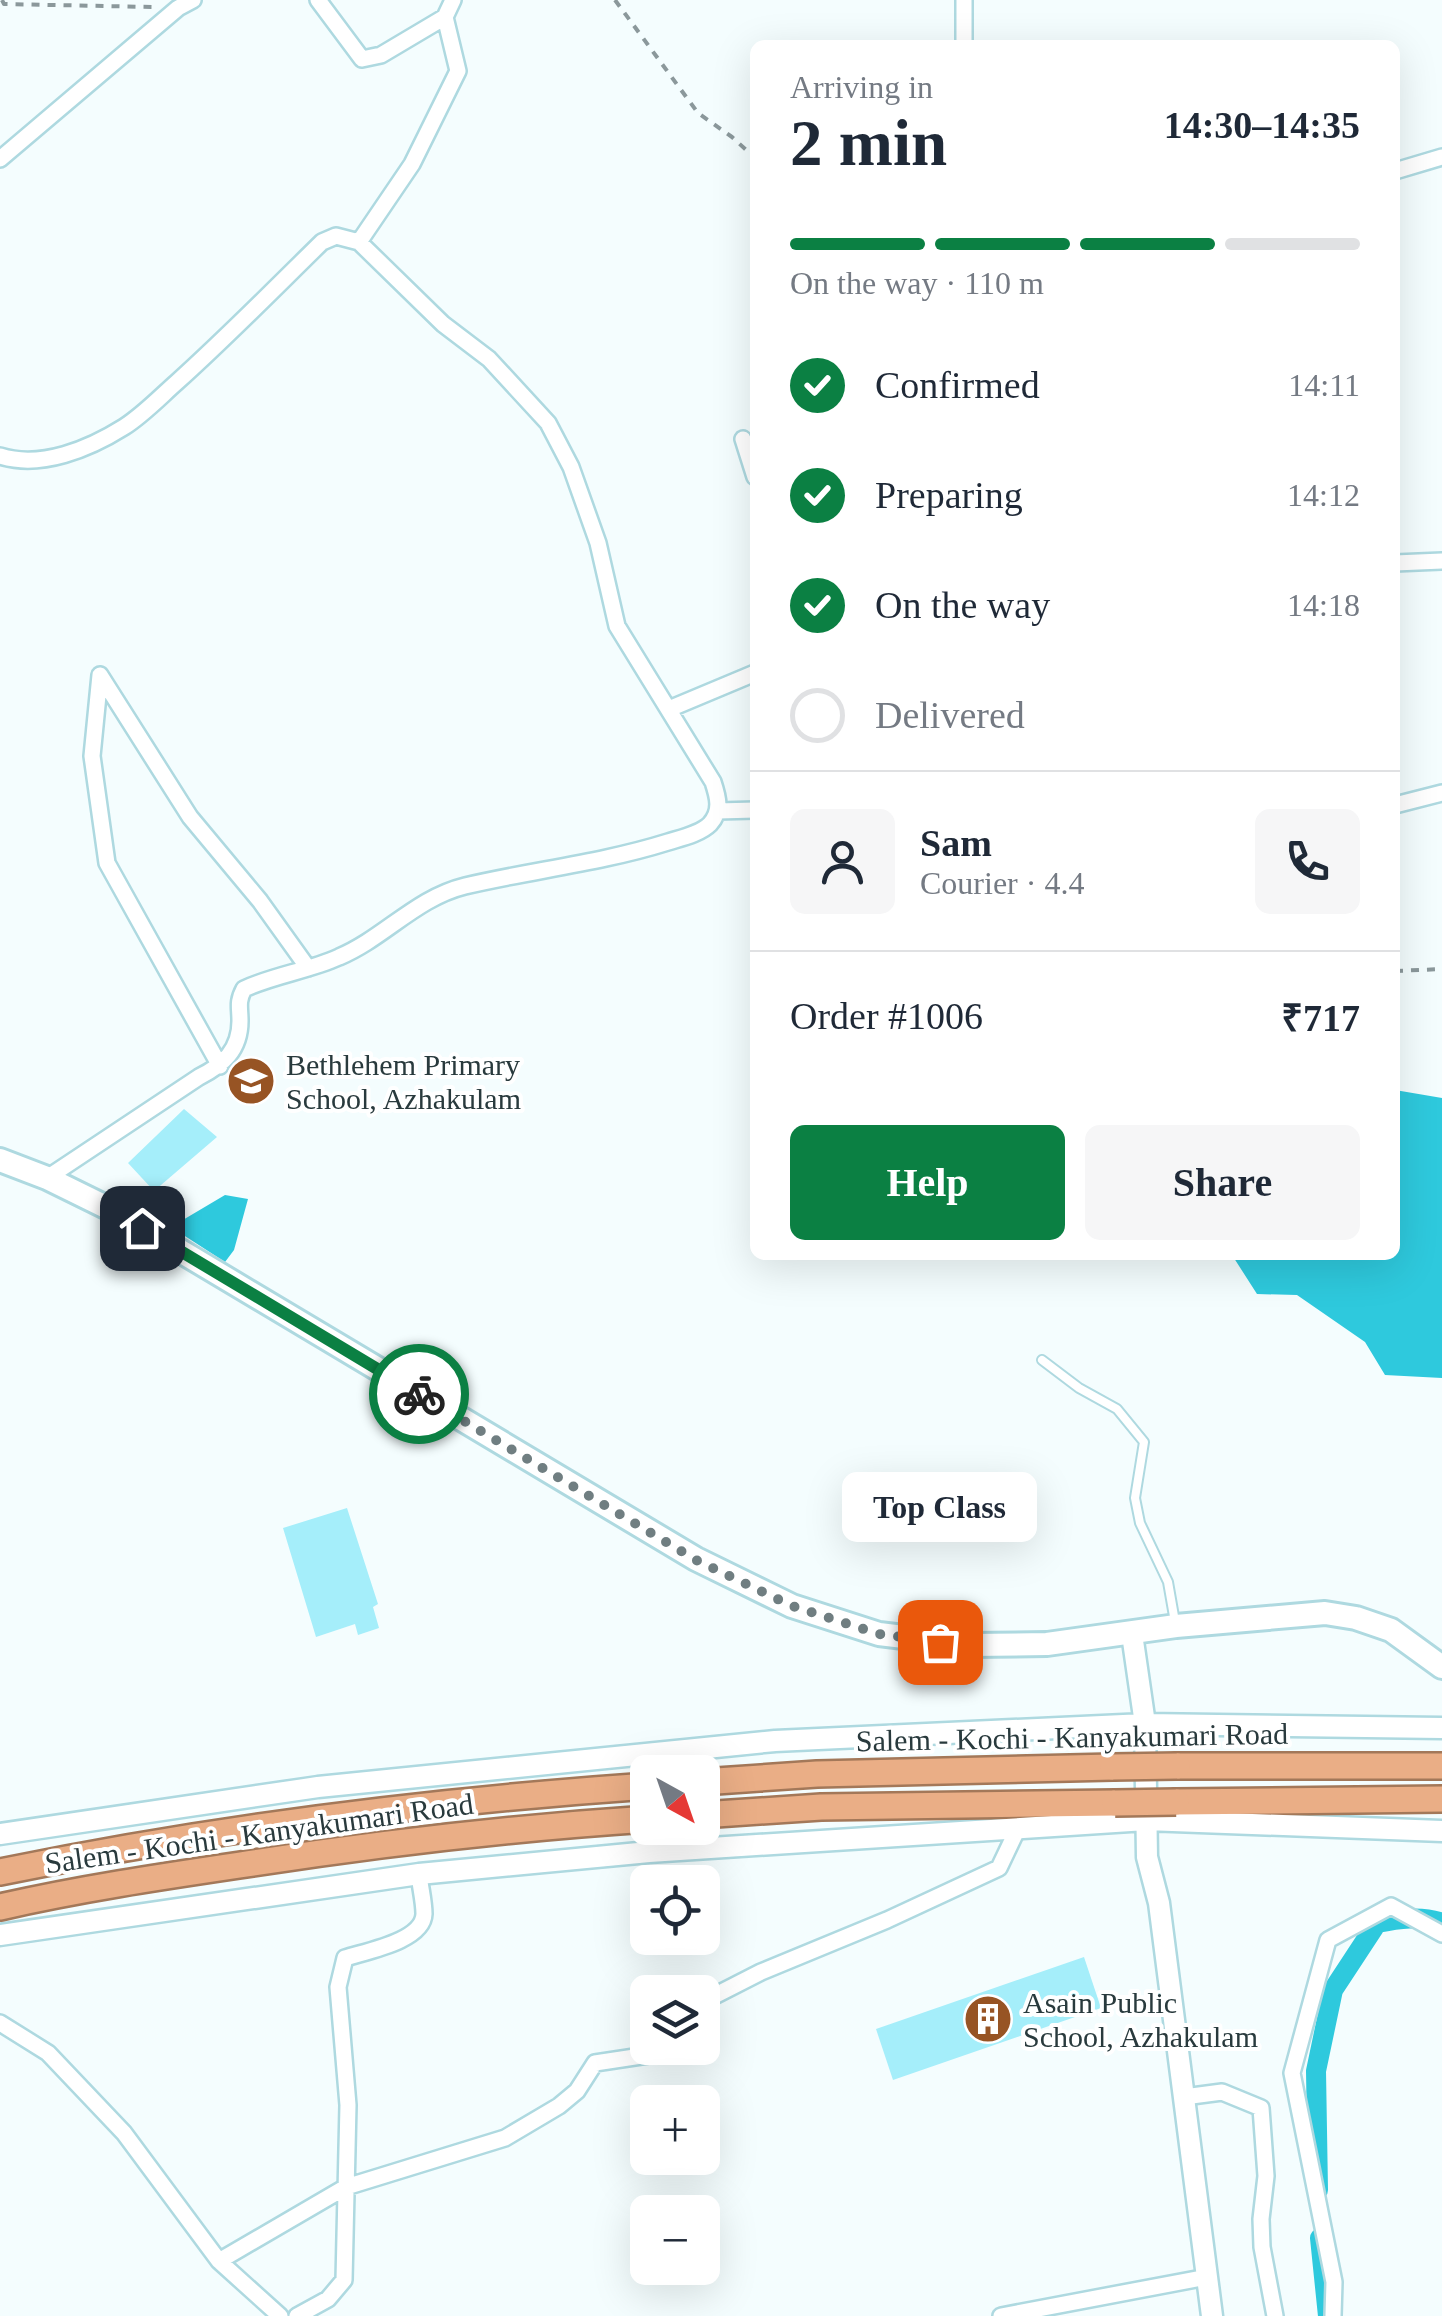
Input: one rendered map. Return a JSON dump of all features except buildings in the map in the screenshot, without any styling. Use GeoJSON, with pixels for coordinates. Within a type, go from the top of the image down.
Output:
{"type":"FeatureCollection","features":[{"type":"Feature","properties":{"kind":"highway","name":"Salem - Kochi - Kanyakumari Road"},"geometry":{"type":"LineString","coordinates":[[720,1781],[817,1774],[1177,1766],[1442,1766]]}},
{"type":"Feature","properties":{"kind":"highway","name":"Salem - Kochi - Kanyakumari Road"},"geometry":{"type":"LineString","coordinates":[[0,1872],[321,1820],[546,1793],[630,1787]]}},
{"type":"Feature","properties":{"kind":"highway"},"geometry":{"type":"LineString","coordinates":[[720,1814],[820,1807],[1442,1799]]}},
{"type":"Feature","properties":{"kind":"highway","name":"Salem - Kochi - Kanyakumari Road"},"geometry":{"type":"LineString","coordinates":[[0,1907],[80,1889],[325,1852],[549,1825],[630,1820]]}},
{"type":"Feature","properties":{"kind":"main road"},"geometry":{"type":"LineString","coordinates":[[0,1160],[48,1178],[110,1209],[696,1560],[792,1606],[879,1634],[970,1645],[1047,1644],[1176,1626],[1325,1613],[1356,1618],[1390,1630],[1442,1667]]}},
{"type":"Feature","properties":{"kind":"street"},"geometry":{"type":"LineString","coordinates":[[318,0],[362,59],[381,55],[445,17],[453,0]]}},
{"type":"Feature","properties":{"kind":"street"},"geometry":{"type":"LineString","coordinates":[[964,0],[964,40]]}},
{"type":"Feature","properties":{"kind":"street"},"geometry":{"type":"LineString","coordinates":[[0,159],[185,4]]}},
{"type":"Feature","properties":{"kind":"street"},"geometry":{"type":"LineString","coordinates":[[360,242],[412,164],[458,71],[445,17]]}},
{"type":"Feature","properties":{"kind":"street"},"geometry":{"type":"LineString","coordinates":[[1400,170],[1442,158]]}},
{"type":"Feature","properties":{"kind":"street"},"geometry":{"type":"LineString","coordinates":[[0,456],[13,460],[62,456],[94,445],[128,425],[322,242],[336,236],[360,242],[444,324],[489,359],[548,424],[571,468],[598,543],[617,626],[713,782],[719,798],[718,811],[708,826],[615,858],[460,887],[407,911],[377,937],[340,957],[244,990],[238,1002],[240,1024],[235,1048],[220,1066],[48,1178]]}},
{"type":"Feature","properties":{"kind":"street"},"geometry":{"type":"LineString","coordinates":[[743,439],[750,461]]}},
{"type":"Feature","properties":{"kind":"street"},"geometry":{"type":"LineString","coordinates":[[1400,563],[1442,561]]}},
{"type":"Feature","properties":{"kind":"street"},"geometry":{"type":"LineString","coordinates":[[220,1066],[108,863],[92,756],[100,675],[190,817],[260,901],[308,968]]}},
{"type":"Feature","properties":{"kind":"street"},"geometry":{"type":"LineString","coordinates":[[669,708],[750,675]]}},
{"type":"Feature","properties":{"kind":"street"},"geometry":{"type":"LineString","coordinates":[[1400,804],[1442,794]]}},
{"type":"Feature","properties":{"kind":"street"},"geometry":{"type":"LineString","coordinates":[[718,811],[750,810]]}},
{"type":"Feature","properties":{"kind":"street"},"geometry":{"type":"LineString","coordinates":[[1132,1634],[1145,1724],[1146,1857],[1159,1903],[1212,2316]]}},
{"type":"Feature","properties":{"kind":"street"},"geometry":{"type":"LineString","coordinates":[[0,1834],[318,1787],[775,1741],[1145,1724],[1442,1728]]}},
{"type":"Feature","properties":{"kind":"street"},"geometry":{"type":"LineString","coordinates":[[0,1935],[418,1874],[649,1852],[1146,1820],[1442,1832]]}},
{"type":"Feature","properties":{"kind":"street"},"geometry":{"type":"LineString","coordinates":[[720,1993],[998,1868],[1018,1828]]}},
{"type":"Feature","properties":{"kind":"street"},"geometry":{"type":"LineString","coordinates":[[297,2316],[328,2299],[344,2280],[348,2106],[340,1970],[345,1958],[416,1931],[424,1918],[418,1874]]}},
{"type":"Feature","properties":{"kind":"street"},"geometry":{"type":"LineString","coordinates":[[1333,2316],[1334,2282],[1292,2073],[1328,1940],[1391,1906],[1442,1934]]}},
{"type":"Feature","properties":{"kind":"street"},"geometry":{"type":"LineString","coordinates":[[0,2023],[48,2052],[124,2134],[219,2261],[280,2316]]}},
{"type":"Feature","properties":{"kind":"street"},"geometry":{"type":"LineString","coordinates":[[219,2261],[346,2187],[505,2138],[577,2091],[595,2063],[630,2058]]}},
{"type":"Feature","properties":{"kind":"street"},"geometry":{"type":"LineString","coordinates":[[1184,2096],[1222,2092],[1261,2108],[1266,2176],[1262,2247],[1276,2316]]}},
{"type":"Feature","properties":{"kind":"street"},"geometry":{"type":"LineString","coordinates":[[1002,2316],[1207,2276]]}},
{"type":"Feature","properties":{"kind":"lane"},"geometry":{"type":"LineString","coordinates":[[1042,1360],[1079,1388],[1116,1408],[1144,1442],[1135,1498],[1140,1523],[1168,1582],[1176,1626]]}},
{"type":"Feature","properties":{"kind":"path"},"geometry":{"type":"LineString","coordinates":[[2,0],[4,4],[185,4]]}},
{"type":"Feature","properties":{"kind":"path"},"geometry":{"type":"LineString","coordinates":[[615,0],[698,112],[750,153]]}},
{"type":"Feature","properties":{"kind":"path"},"geometry":{"type":"LineString","coordinates":[[1400,972],[1442,970]]}},
{"type":"Feature","properties":{"kind":"water"},"geometry":{"type":"Polygon","coordinates":[[[1400,1091],[1442,1098],[1442,1378],[1385,1375],[1365,1342],[1297,1295],[1257,1294],[1235,1260],[1400,1260],[1400,1091]]]}},
{"type":"Feature","properties":{"kind":"water"},"geometry":{"type":"Polygon","coordinates":[[[225,1195],[248,1199],[234,1250],[225,1262],[171,1227],[225,1195]]]}},
{"type":"Feature","properties":{"kind":"waterway"},"geometry":{"type":"LineString","coordinates":[[1318,2190],[1316,2071],[1333,1990],[1377,1923],[1418,1918],[1442,1923]]}},
{"type":"Feature","properties":{"kind":"waterway"},"geometry":{"type":"LineString","coordinates":[[1320,2238],[1328,2316]]}},
{"type":"Feature","properties":{"kind":"way so far"},"geometry":{"type":"LineString","coordinates":[[419,1394],[696,1560],[792,1606],[879,1634],[940,1642]]}},
{"type":"Feature","properties":{"kind":"place","name":"Bethlehem Primary School, Azhakulam"},"geometry":{"type":"Point","coordinates":[251,1081]}},
{"type":"Feature","properties":{"kind":"place","name":"Top Class"},"geometry":{"type":"Point","coordinates":[940,1642]}},
{"type":"Feature","properties":{"kind":"place","name":"Asain Public School, Azhakulam"},"geometry":{"type":"Point","coordinates":[988,2019]}},
{"type":"Feature","properties":{"kind":"route"},"geometry":{"type":"LineString","coordinates":[[142,1228],[419,1394]]}}]}
